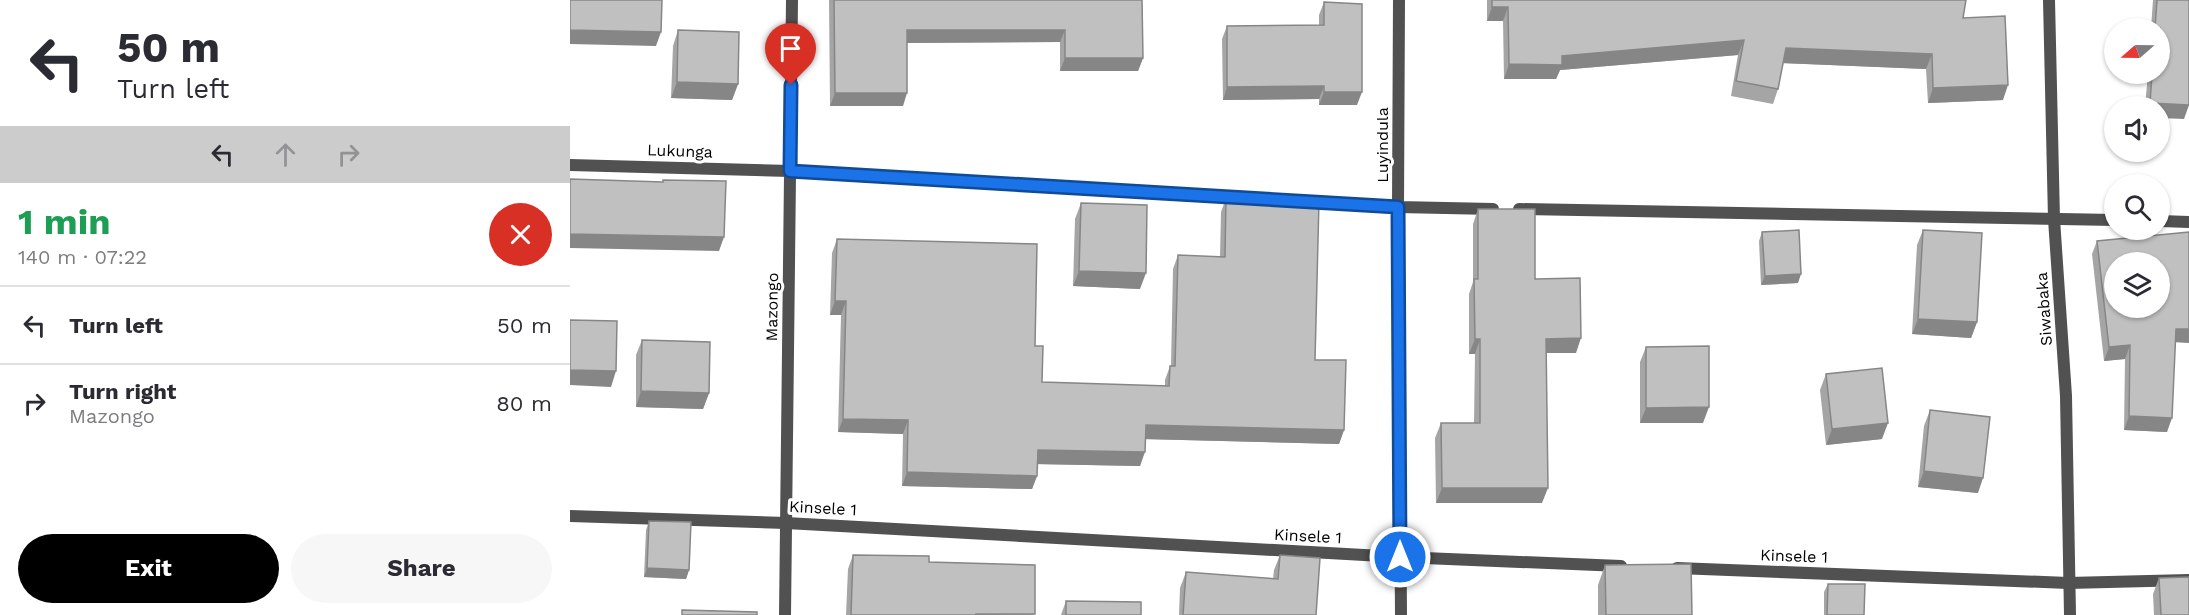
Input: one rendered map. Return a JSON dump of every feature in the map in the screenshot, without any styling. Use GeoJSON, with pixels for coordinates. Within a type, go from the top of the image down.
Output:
{"type":"FeatureCollection","features":[{"type":"Feature","properties":{"kind":"street","name":"Mazongo"},"geometry":{"type":"LineString","coordinates":[[785,615],[792,0]]}},
{"type":"Feature","properties":{"kind":"street","name":"Luyindula"},"geometry":{"type":"LineString","coordinates":[[1400,0],[1398,207],[1401,615]]}},
{"type":"Feature","properties":{"kind":"street","name":"Siwabaka"},"geometry":{"type":"LineString","coordinates":[[2049,0],[2054,219],[2066,396],[2070,615]]}},
{"type":"Feature","properties":{"kind":"street","name":"Lukunga"},"geometry":{"type":"LineString","coordinates":[[570,165],[790,171],[1398,207],[2104,220]]}},
{"type":"Feature","properties":{"kind":"street"},"geometry":{"type":"LineString","coordinates":[[2170,221],[2189,222]]}},
{"type":"Feature","properties":{"kind":"street","name":"Kinsele 1"},"geometry":{"type":"LineString","coordinates":[[570,516],[786,523],[1400,557],[1639,567]]}},
{"type":"Feature","properties":{"kind":"street","name":"Kinsele 1"},"geometry":{"type":"LineString","coordinates":[[1663,568],[2068,584],[2189,580]]}},
{"type":"Feature","properties":{"kind":"building"},"geometry":{"type":"Polygon","coordinates":[[[570,0],[662,0],[661,32],[570,30],[570,0]]]}},
{"type":"Feature","properties":{"kind":"building"},"geometry":{"type":"Polygon","coordinates":[[[834,0],[1142,0],[1143,58],[1065,58],[1065,30],[907,30],[907,93],[835,93],[834,0]]]}},
{"type":"Feature","properties":{"kind":"building"},"geometry":{"type":"Polygon","coordinates":[[[1492,0],[1966,0],[1963,18],[2005,16],[2008,85],[1933,88],[1932,54],[1786,48],[1778,89],[1736,81],[1744,40],[1562,56],[1562,65],[1509,64],[1508,7],[1492,7],[1492,0]]]}},
{"type":"Feature","properties":{"kind":"building"},"geometry":{"type":"Polygon","coordinates":[[[2157,0],[2189,0],[2189,105],[2170,104],[2170,96],[2150,96],[2151,84],[2170,84],[2170,18],[2156,18],[2157,0]]]}},
{"type":"Feature","properties":{"kind":"building"},"geometry":{"type":"Polygon","coordinates":[[[1324,2],[1362,4],[1362,92],[1324,92],[1324,86],[1227,87],[1227,26],[1324,25],[1324,2]]]}},
{"type":"Feature","properties":{"kind":"building"},"geometry":{"type":"Polygon","coordinates":[[[678,30],[739,32],[738,84],[677,82],[678,30]]]}},
{"type":"Feature","properties":{"kind":"building"},"geometry":{"type":"Polygon","coordinates":[[[570,179],[663,182],[663,180],[726,181],[724,237],[570,234],[570,179]]]}},
{"type":"Feature","properties":{"kind":"building"},"geometry":{"type":"Polygon","coordinates":[[[1226,198],[1319,201],[1315,360],[1346,360],[1344,430],[1146,425],[1145,452],[1038,450],[1037,476],[907,472],[908,420],[843,419],[846,301],[835,301],[837,239],[1037,244],[1035,346],[1043,346],[1042,382],[1169,386],[1170,366],[1175,366],[1178,255],[1225,257],[1226,198]]]}},
{"type":"Feature","properties":{"kind":"building"},"geometry":{"type":"Polygon","coordinates":[[[1081,203],[1147,205],[1146,273],[1079,271],[1081,203]]]}},
{"type":"Feature","properties":{"kind":"building"},"geometry":{"type":"Polygon","coordinates":[[[1478,209],[1535,209],[1535,279],[1580,278],[1581,338],[1546,339],[1548,488],[1442,488],[1441,423],[1480,423],[1480,339],[1475,339],[1474,279],[1478,279],[1478,209]]]}},
{"type":"Feature","properties":{"kind":"building"},"geometry":{"type":"Polygon","coordinates":[[[1799,230],[1801,274],[1765,276],[1762,232],[1799,230]]]}},
{"type":"Feature","properties":{"kind":"building"},"geometry":{"type":"Polygon","coordinates":[[[1923,230],[1982,233],[1977,322],[1918,319],[1923,230]]]}},
{"type":"Feature","properties":{"kind":"building"},"geometry":{"type":"Polygon","coordinates":[[[2189,232],[2189,329],[2176,329],[2172,418],[2129,416],[2130,345],[2109,347],[2106,318],[2170,318],[2170,252],[2104,252],[2104,303],[2097,241],[2170,240],[2170,234],[2189,232]]]}},
{"type":"Feature","properties":{"kind":"building"},"geometry":{"type":"Polygon","coordinates":[[[570,320],[617,321],[616,371],[570,370],[570,320]]]}},
{"type":"Feature","properties":{"kind":"building"},"geometry":{"type":"Polygon","coordinates":[[[642,340],[710,342],[709,393],[641,391],[642,340]]]}},
{"type":"Feature","properties":{"kind":"building"},"geometry":{"type":"Polygon","coordinates":[[[1709,346],[1709,407],[1646,408],[1646,347],[1709,346]]]}},
{"type":"Feature","properties":{"kind":"building"},"geometry":{"type":"Polygon","coordinates":[[[1882,368],[1888,423],[1832,429],[1826,374],[1882,368]]]}},
{"type":"Feature","properties":{"kind":"building"},"geometry":{"type":"Polygon","coordinates":[[[1930,410],[1990,417],[1983,478],[1924,471],[1930,410]]]}},
{"type":"Feature","properties":{"kind":"building"},"geometry":{"type":"Polygon","coordinates":[[[649,521],[691,522],[689,570],[647,568],[649,521]]]}},
{"type":"Feature","properties":{"kind":"building"},"geometry":{"type":"Polygon","coordinates":[[[853,555],[929,556],[929,562],[1035,565],[1035,614],[851,615],[853,555]]]}},
{"type":"Feature","properties":{"kind":"building"},"geometry":{"type":"Polygon","coordinates":[[[1280,555],[1320,558],[1316,615],[1183,615],[1186,572],[1278,579],[1280,555]]]}},
{"type":"Feature","properties":{"kind":"building"},"geometry":{"type":"Polygon","coordinates":[[[1691,564],[1692,615],[1606,615],[1605,565],[1691,564]]]}},
{"type":"Feature","properties":{"kind":"building"},"geometry":{"type":"Polygon","coordinates":[[[2189,577],[2189,615],[2161,615],[2159,578],[2189,577]]]}},
{"type":"Feature","properties":{"kind":"building"},"geometry":{"type":"Polygon","coordinates":[[[1828,584],[1865,584],[1864,615],[1827,615],[1828,584]]]}},
{"type":"Feature","properties":{"kind":"building"},"geometry":{"type":"Polygon","coordinates":[[[1066,601],[1141,602],[1141,615],[1066,615],[1066,601]]]}},
{"type":"Feature","properties":{"kind":"building"},"geometry":{"type":"Polygon","coordinates":[[[682,610],[757,612],[757,615],[682,615],[682,610]]]}},
{"type":"Feature","properties":{"kind":"route"},"geometry":{"type":"LineString","coordinates":[[791,85],[790,171],[1398,207],[1400,557]]}}]}
